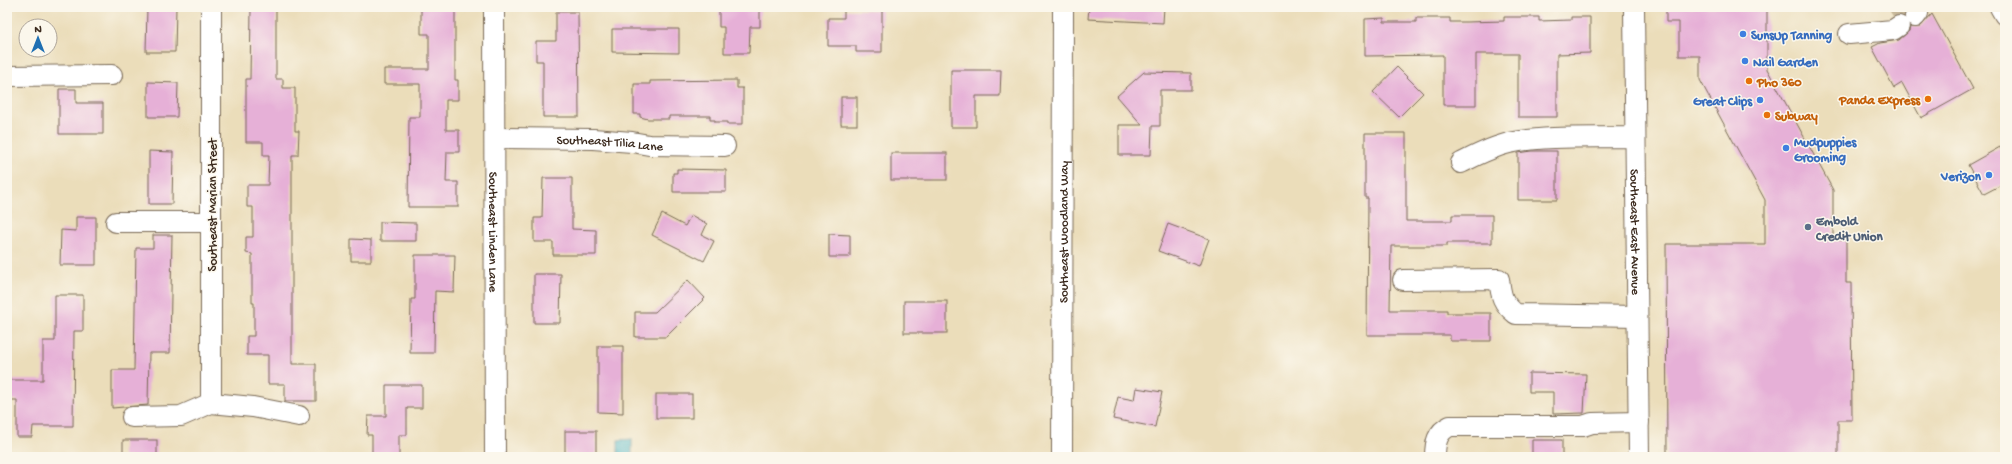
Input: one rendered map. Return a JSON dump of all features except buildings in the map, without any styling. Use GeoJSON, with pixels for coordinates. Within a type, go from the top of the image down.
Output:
{"type":"FeatureCollection","features":[{"type":"Feature","properties":{"kind":"main road"},"geometry":{"type":"LineString","coordinates":[[2001,7],[2005,14]]}},
{"type":"Feature","properties":{"kind":"street","name":"Southeast Marian Street"},"geometry":{"type":"LineString","coordinates":[[211,7],[211,403]]}},
{"type":"Feature","properties":{"kind":"street","name":"Southeast Linden Lane"},"geometry":{"type":"LineString","coordinates":[[494,7],[495,457]]}},
{"type":"Feature","properties":{"kind":"street","name":"Southeast Woodland Way"},"geometry":{"type":"LineString","coordinates":[[1062,457],[1063,7]]}},
{"type":"Feature","properties":{"kind":"street","name":"Southeast East Avenue"},"geometry":{"type":"LineString","coordinates":[[1634,7],[1639,457]]}},
{"type":"Feature","properties":{"kind":"street"},"geometry":{"type":"LineString","coordinates":[[1849,34],[1904,16]]}},
{"type":"Feature","properties":{"kind":"street"},"geometry":{"type":"LineString","coordinates":[[7,76],[112,76]]}},
{"type":"Feature","properties":{"kind":"street","name":"Southeast Tilia Lane"},"geometry":{"type":"LineString","coordinates":[[495,138],[593,139],[649,145],[725,146]]}},
{"type":"Feature","properties":{"kind":"street"},"geometry":{"type":"LineString","coordinates":[[1461,163],[1485,150],[1509,143],[1532,140],[1635,138]]}},
{"type":"Feature","properties":{"kind":"street"},"geometry":{"type":"LineString","coordinates":[[116,222],[211,222]]}},
{"type":"Feature","properties":{"kind":"street"},"geometry":{"type":"LineString","coordinates":[[1403,280],[1499,279],[1501,292],[1506,306],[1516,314],[1637,316]]}},
{"type":"Feature","properties":{"kind":"street"},"geometry":{"type":"LineString","coordinates":[[132,417],[181,416],[211,403],[253,407],[299,416]]}},
{"type":"Feature","properties":{"kind":"street"},"geometry":{"type":"LineString","coordinates":[[1435,457],[1435,449],[1439,434],[1442,429],[1450,426],[1583,426],[1592,423],[1638,422]]}},
{"type":"Feature","properties":{"kind":"water"},"geometry":{"type":"Polygon","coordinates":[[[632,439],[632,457],[618,457],[618,440],[632,439]]]}},
{"type":"Feature","properties":{"kind":"tunnel"},"geometry":{"type":"LineString","coordinates":[[1894,18],[1910,8]]}},
{"type":"Feature","properties":{"kind":"place","name":"SunsUp Tanning"},"geometry":{"type":"Point","coordinates":[1743,34]}},
{"type":"Feature","properties":{"kind":"place","name":"Nail Garden"},"geometry":{"type":"Point","coordinates":[1745,61]}},
{"type":"Feature","properties":{"kind":"place","name":"Pho 360"},"geometry":{"type":"Point","coordinates":[1749,81]}},
{"type":"Feature","properties":{"kind":"place","name":"Panda Express"},"geometry":{"type":"Point","coordinates":[1928,99]}},
{"type":"Feature","properties":{"kind":"place","name":"Great Clips"},"geometry":{"type":"Point","coordinates":[1760,100]}},
{"type":"Feature","properties":{"kind":"place","name":"Subway"},"geometry":{"type":"Point","coordinates":[1767,115]}},
{"type":"Feature","properties":{"kind":"place","name":"Mudpuppies Grooming"},"geometry":{"type":"Point","coordinates":[1786,148]}},
{"type":"Feature","properties":{"kind":"place","name":"Verizon"},"geometry":{"type":"Point","coordinates":[1989,175]}},
{"type":"Feature","properties":{"kind":"place","name":"Embold Credit Union"},"geometry":{"type":"Point","coordinates":[1808,227]}}]}
